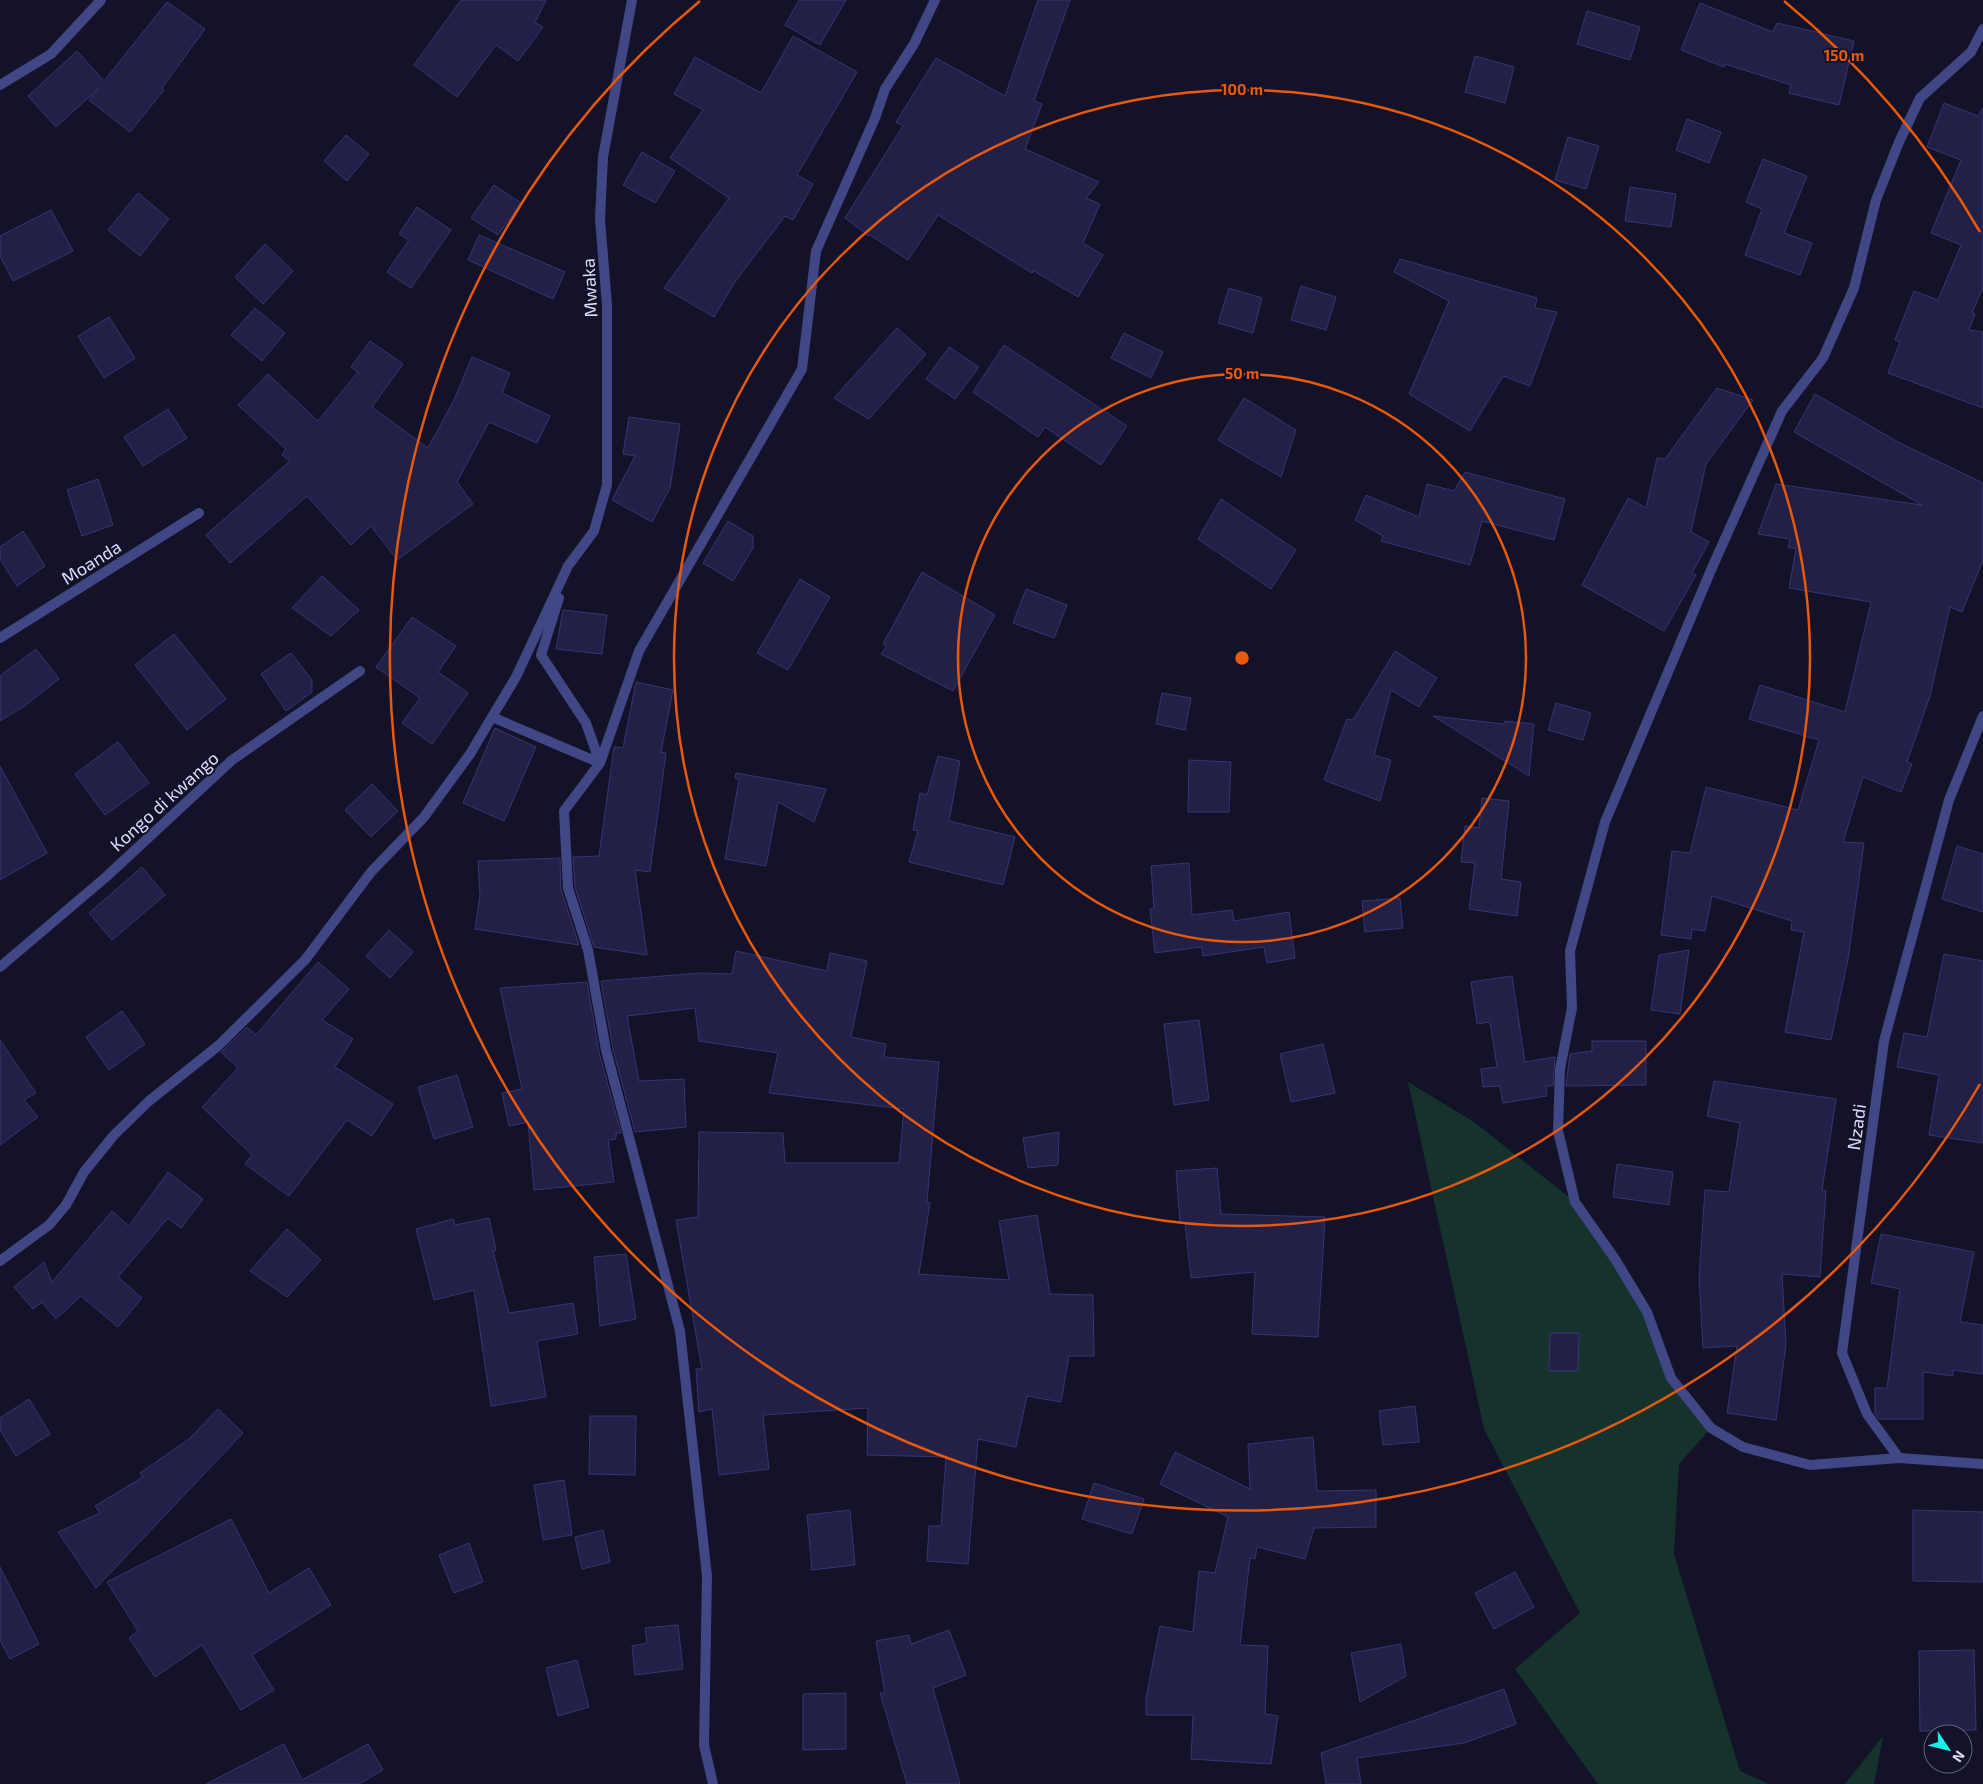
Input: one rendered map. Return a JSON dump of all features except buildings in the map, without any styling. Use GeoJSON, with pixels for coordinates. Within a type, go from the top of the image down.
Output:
{"type":"FeatureCollection","features":[{"type":"Feature","properties":{"kind":"street"},"geometry":{"type":"LineString","coordinates":[[0,85],[51,54],[101,0]]}},
{"type":"Feature","properties":{"kind":"street","name":"Mwaka"},"geometry":{"type":"LineString","coordinates":[[568,566],[594,531],[607,485],[607,305],[600,218],[603,166],[632,0]]}},
{"type":"Feature","properties":{"kind":"street"},"geometry":{"type":"LineString","coordinates":[[713,1784],[704,1745],[706,1576],[680,1331],[610,1068],[588,950],[568,888],[564,811],[600,763],[639,651],[802,369],[816,250],[875,118],[885,89],[914,44],[935,0]]}},
{"type":"Feature","properties":{"kind":"street"},"geometry":{"type":"LineString","coordinates":[[1983,29],[1971,52],[1920,98],[1898,142],[1876,200],[1854,288],[1823,358],[1782,410],[1711,570],[1609,813],[1570,951],[1572,1008],[1560,1069],[1558,1131],[1575,1202],[1615,1259],[1647,1312],[1671,1378],[1711,1428],[1743,1447],[1810,1466],[1900,1458],[1983,1464]]}},
{"type":"Feature","properties":{"kind":"street","name":"Moanda"},"geometry":{"type":"LineString","coordinates":[[0,638],[199,513]]}},
{"type":"Feature","properties":{"kind":"street"},"geometry":{"type":"LineString","coordinates":[[0,1260],[49,1225],[66,1204],[84,1172],[114,1135],[150,1101],[218,1046],[305,960],[371,872],[424,817],[470,754],[516,676],[568,566]]}},
{"type":"Feature","properties":{"kind":"street"},"geometry":{"type":"LineString","coordinates":[[568,566],[542,655],[586,723],[600,763]]}},
{"type":"Feature","properties":{"kind":"street","name":"Kongo di kwango"},"geometry":{"type":"LineString","coordinates":[[0,967],[106,877],[232,760],[360,671]]}},
{"type":"Feature","properties":{"kind":"street","name":"Nzadi"},"geometry":{"type":"LineString","coordinates":[[1900,1458],[1867,1414],[1842,1353],[1884,1041],[1949,800],[1983,716]]}},
{"type":"Feature","properties":{"kind":"street"},"geometry":{"type":"LineString","coordinates":[[492,717],[600,763]]}},
{"type":"Feature","properties":{"kind":"green space"},"geometry":{"type":"Polygon","coordinates":[[[1408,1082],[1474,1122],[1575,1202],[1647,1312],[1671,1378],[1711,1428],[1679,1464],[1674,1554],[1740,1771],[1769,1784],[1598,1784],[1515,1669],[1580,1613],[1484,1429],[1408,1082]]]}},
{"type":"Feature","properties":{"kind":"green space"},"geometry":{"type":"Polygon","coordinates":[[[1883,1736],[1874,1784],[1845,1784],[1883,1736]]]}}]}
